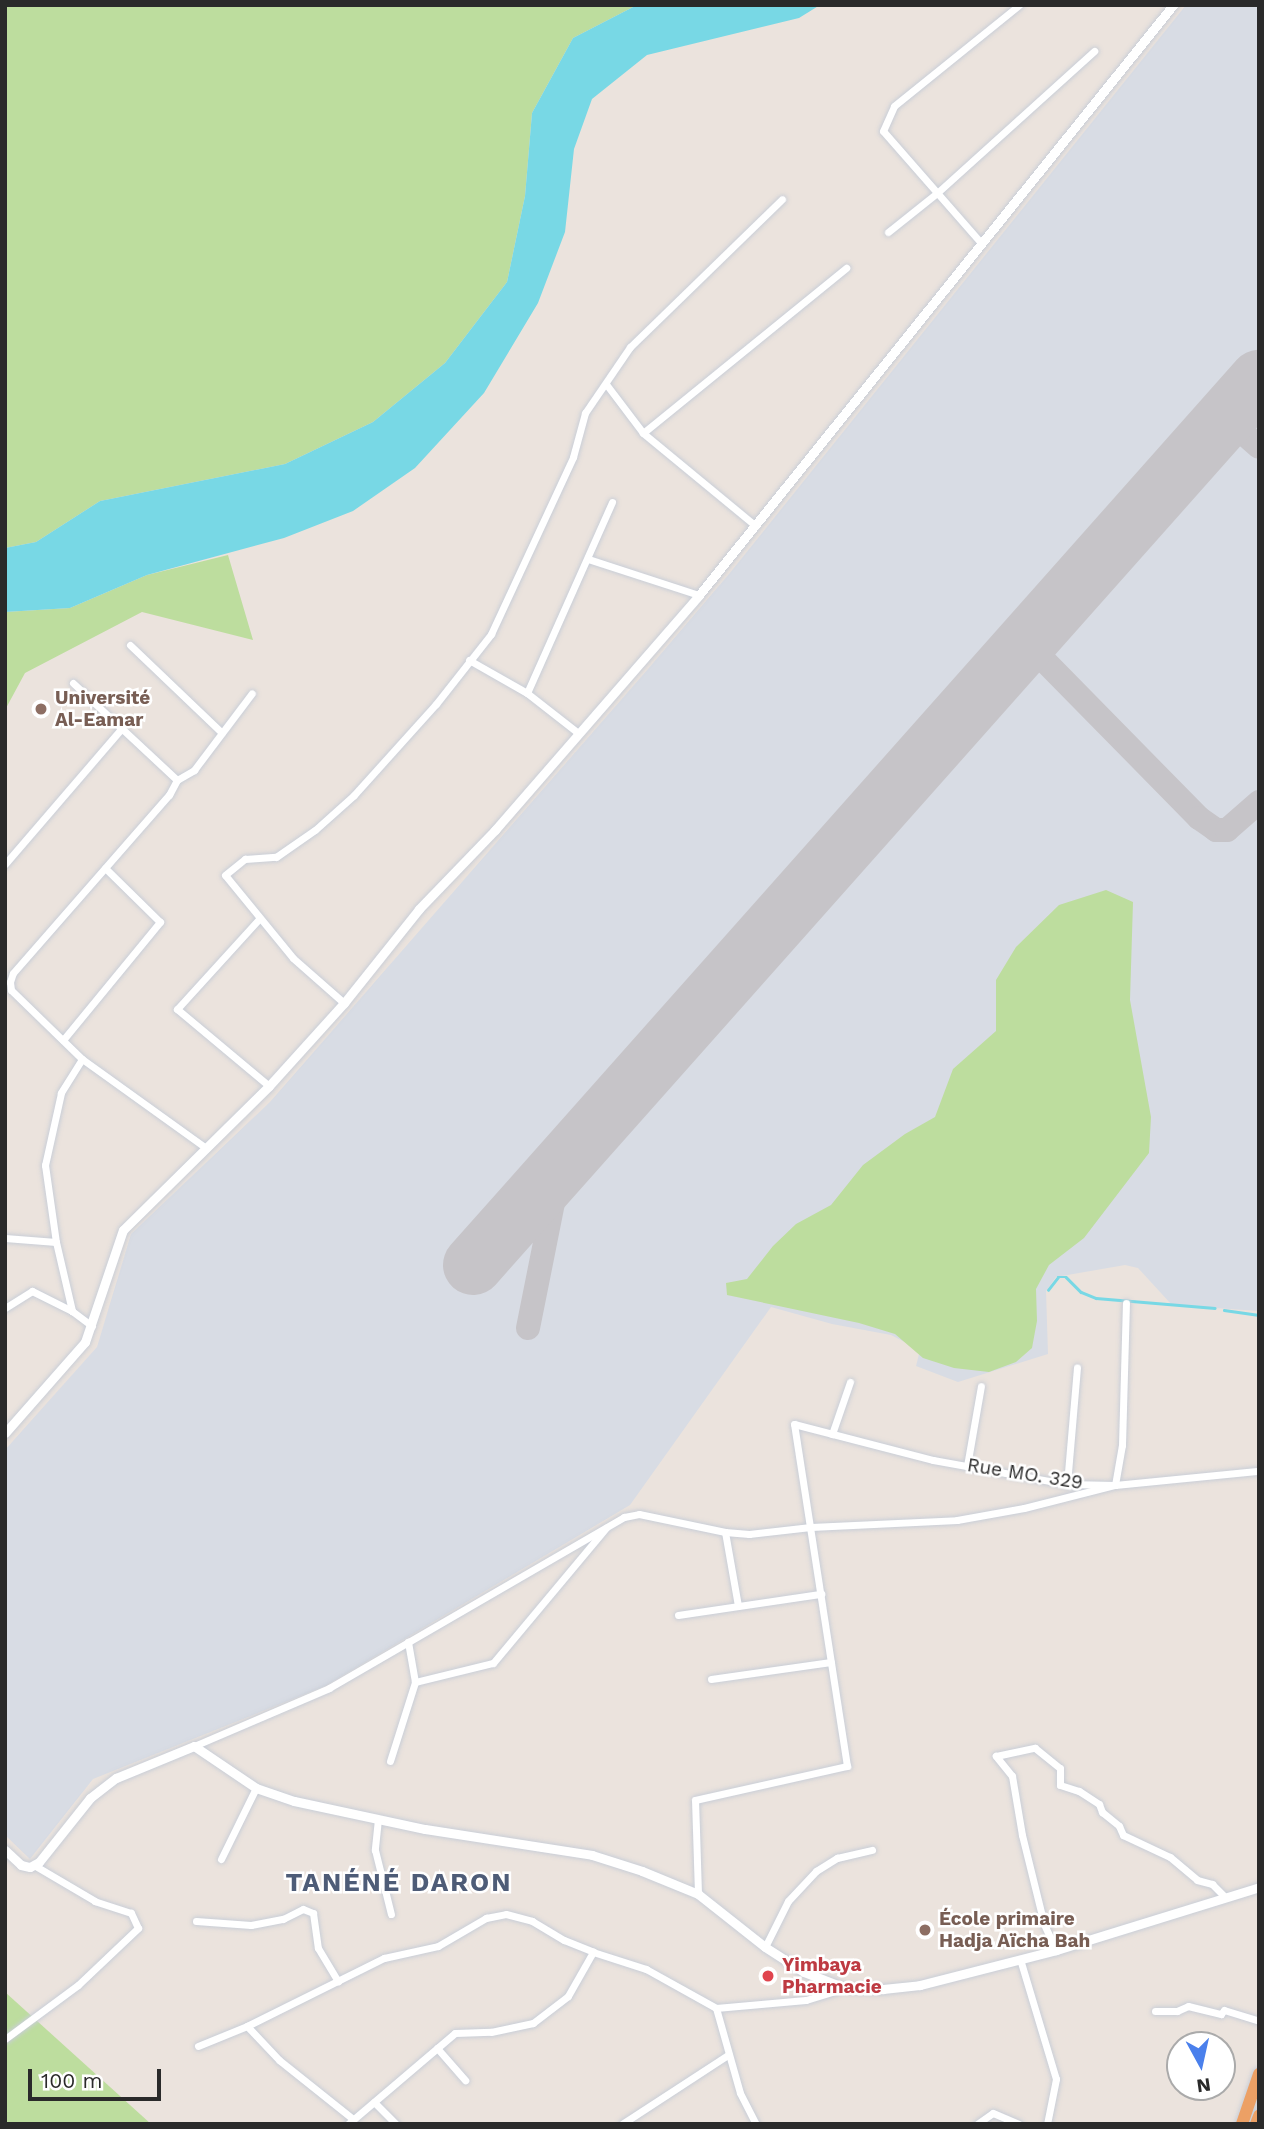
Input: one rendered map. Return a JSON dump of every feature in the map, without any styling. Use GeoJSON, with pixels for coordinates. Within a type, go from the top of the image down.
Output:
{"type":"FeatureCollection","features":[{"type":"Feature","properties":{"kind":"highway"},"geometry":{"type":"LineString","coordinates":[[1242,2124],[1259,2074]]}},
{"type":"Feature","properties":{"kind":"highway"},"geometry":{"type":"LineString","coordinates":[[1256,2124],[1259,2116]]}},
{"type":"Feature","properties":{"kind":"street"},"geometry":{"type":"LineString","coordinates":[[982,244],[883,131],[894,106],[1019,5]]}},
{"type":"Feature","properties":{"kind":"street"},"geometry":{"type":"LineString","coordinates":[[5,1433],[85,1342],[123,1230],[269,1086],[344,1003],[419,909],[495,830],[699,595],[1173,5]]}},
{"type":"Feature","properties":{"kind":"street"},"geometry":{"type":"LineString","coordinates":[[888,232],[937,193],[1094,51]]}},
{"type":"Feature","properties":{"kind":"street"},"geometry":{"type":"LineString","coordinates":[[344,1003],[293,958],[226,875],[245,859],[276,857],[315,831],[436,704],[491,634],[573,457],[585,413],[630,347],[782,199]]}},
{"type":"Feature","properties":{"kind":"street"},"geometry":{"type":"LineString","coordinates":[[643,433],[846,268]]}},
{"type":"Feature","properties":{"kind":"street"},"geometry":{"type":"LineString","coordinates":[[606,384],[643,433],[756,526]]}},
{"type":"Feature","properties":{"kind":"street"},"geometry":{"type":"LineString","coordinates":[[527,692],[589,559],[612,502]]}},
{"type":"Feature","properties":{"kind":"street"},"geometry":{"type":"LineString","coordinates":[[589,559],[699,595]]}},
{"type":"Feature","properties":{"kind":"street"},"geometry":{"type":"LineString","coordinates":[[130,645],[222,733]]}},
{"type":"Feature","properties":{"kind":"street"},"geometry":{"type":"LineString","coordinates":[[469,660],[527,692],[578,733]]}},
{"type":"Feature","properties":{"kind":"street"},"geometry":{"type":"LineString","coordinates":[[73,683],[177,780]]}},
{"type":"Feature","properties":{"kind":"street"},"geometry":{"type":"LineString","coordinates":[[206,1148],[82,1059],[8,991],[13,973],[169,795],[177,780],[194,770],[252,693]]}},
{"type":"Feature","properties":{"kind":"street"},"geometry":{"type":"LineString","coordinates":[[5,864],[121,729]]}},
{"type":"Feature","properties":{"kind":"street"},"geometry":{"type":"LineString","coordinates":[[63,1041],[160,922],[105,868]]}},
{"type":"Feature","properties":{"kind":"street"},"geometry":{"type":"LineString","coordinates":[[259,919],[177,1009],[269,1086]]}},
{"type":"Feature","properties":{"kind":"street"},"geometry":{"type":"LineString","coordinates":[[72,1311],[56,1242],[45,1165],[61,1093],[82,1059]]}},
{"type":"Feature","properties":{"kind":"street"},"geometry":{"type":"LineString","coordinates":[[5,1238],[56,1242]]}},
{"type":"Feature","properties":{"kind":"street"},"geometry":{"type":"LineString","coordinates":[[5,1308],[32,1291],[72,1311],[92,1326]]}},
{"type":"Feature","properties":{"kind":"street"},"geometry":{"type":"LineString","coordinates":[[34,1865],[90,1798],[116,1778],[329,1688],[611,1522],[639,1514],[725,1532],[750,1534],[811,1527],[957,1520],[1024,1508],[1115,1485],[1122,1446],[1126,1303]]}},
{"type":"Feature","properties":{"kind":"street"},"geometry":{"type":"LineString","coordinates":[[1067,1484],[1077,1367]]}},
{"type":"Feature","properties":{"kind":"street"},"geometry":{"type":"LineString","coordinates":[[832,1434],[850,1382]]}},
{"type":"Feature","properties":{"kind":"street"},"geometry":{"type":"LineString","coordinates":[[967,1466],[981,1386]]}},
{"type":"Feature","properties":{"kind":"street","name":"Rue MO. 329"},"geometry":{"type":"LineString","coordinates":[[811,1527],[794,1424],[967,1466],[1067,1484],[1115,1485],[1259,1471]]}},
{"type":"Feature","properties":{"kind":"street"},"geometry":{"type":"LineString","coordinates":[[415,1682],[493,1663],[611,1522]]}},
{"type":"Feature","properties":{"kind":"street"},"geometry":{"type":"LineString","coordinates":[[698,1894],[695,1800],[847,1766],[811,1527]]}},
{"type":"Feature","properties":{"kind":"street"},"geometry":{"type":"LineString","coordinates":[[725,1532],[738,1606]]}},
{"type":"Feature","properties":{"kind":"street"},"geometry":{"type":"LineString","coordinates":[[678,1615],[821,1594]]}},
{"type":"Feature","properties":{"kind":"street"},"geometry":{"type":"LineString","coordinates":[[390,1761],[415,1682],[408,1642]]}},
{"type":"Feature","properties":{"kind":"street"},"geometry":{"type":"LineString","coordinates":[[711,1679],[831,1662]]}},
{"type":"Feature","properties":{"kind":"street"},"geometry":{"type":"LineString","coordinates":[[194,1746],[256,1788],[294,1801],[378,1819],[592,1855],[698,1894],[765,1947],[804,1972],[845,1988]]}},
{"type":"Feature","properties":{"kind":"street"},"geometry":{"type":"LineString","coordinates":[[1056,1950],[1044,1924],[1022,1835],[1012,1776],[996,1756],[1035,1748],[1060,1768],[1060,1785],[1079,1791],[1099,1804],[1102,1812],[1119,1826],[1124,1835],[1170,1857],[1197,1880],[1212,1884],[1225,1897]]}},
{"type":"Feature","properties":{"kind":"street"},"geometry":{"type":"LineString","coordinates":[[221,1859],[256,1788]]}},
{"type":"Feature","properties":{"kind":"street"},"geometry":{"type":"LineString","coordinates":[[378,1819],[376,1850],[391,1914]]}},
{"type":"Feature","properties":{"kind":"street"},"geometry":{"type":"LineString","coordinates":[[5,1850],[21,1865],[34,1865],[95,1901],[131,1913],[138,1928],[79,1985],[5,2039]]}},
{"type":"Feature","properties":{"kind":"street"},"geometry":{"type":"LineString","coordinates":[[765,1947],[788,1901],[816,1871],[838,1858],[872,1850]]}},
{"type":"Feature","properties":{"kind":"street"},"geometry":{"type":"LineString","coordinates":[[198,2046],[247,2026],[384,1958],[438,1946],[486,1919],[506,1914],[532,1921],[564,1940],[593,1952],[646,1969],[716,2008],[806,2000],[845,1988],[883,1989],[920,1985],[1056,1950],[1259,1887]]}},
{"type":"Feature","properties":{"kind":"street"},"geometry":{"type":"LineString","coordinates":[[196,1921],[251,1925],[283,1919],[303,1909],[313,1913],[318,1948],[338,1981]]}},
{"type":"Feature","properties":{"kind":"street"},"geometry":{"type":"LineString","coordinates":[[247,2026],[279,2060],[351,2121],[455,2034],[491,2032],[533,2023],[568,1996],[593,1952]]}},
{"type":"Feature","properties":{"kind":"street"},"geometry":{"type":"LineString","coordinates":[[1020,1959],[1056,2079],[1046,2124]]}},
{"type":"Feature","properties":{"kind":"street"},"geometry":{"type":"LineString","coordinates":[[1155,2011],[1177,2011],[1188,2006],[1221,2014],[1224,2010],[1259,2021]]}},
{"type":"Feature","properties":{"kind":"street"},"geometry":{"type":"LineString","coordinates":[[716,2008],[740,2093],[756,2124]]}},
{"type":"Feature","properties":{"kind":"street"},"geometry":{"type":"LineString","coordinates":[[437,2048],[465,2080]]}},
{"type":"Feature","properties":{"kind":"street"},"geometry":{"type":"LineString","coordinates":[[622,2124],[728,2055]]}},
{"type":"Feature","properties":{"kind":"street"},"geometry":{"type":"LineString","coordinates":[[374,2102],[396,2124]]}},
{"type":"Feature","properties":{"kind":"street"},"geometry":{"type":"LineString","coordinates":[[977,2124],[993,2113],[1019,2124]]}},
{"type":"Feature","properties":{"kind":"shaded area"},"geometry":{"type":"Polygon","coordinates":[[[1186,5],[1259,5],[1259,1311],[1172,1305],[1138,1268],[1125,1265],[1056,1277],[1046,1291],[1048,1354],[958,1382],[916,1366],[920,1350],[891,1335],[832,1324],[771,1307],[630,1505],[325,1686],[93,1779],[30,1859],[5,1835],[5,1450],[97,1347],[131,1234],[270,1102],[648,669],[729,574],[1186,5]]]}},
{"type":"Feature","properties":{"kind":"green space"},"geometry":{"type":"Polygon","coordinates":[[[5,5],[637,5],[573,38],[532,113],[525,196],[507,282],[445,363],[373,422],[285,464],[100,501],[36,542],[5,548],[5,5]]]}},
{"type":"Feature","properties":{"kind":"green space"},"geometry":{"type":"Polygon","coordinates":[[[228,555],[253,640],[142,612],[25,673],[5,710],[5,612],[70,608],[147,575],[228,555]]]}},
{"type":"Feature","properties":{"kind":"green space"},"geometry":{"type":"Polygon","coordinates":[[[1106,890],[1133,902],[1130,1000],[1151,1117],[1149,1153],[1084,1238],[1049,1265],[1036,1289],[1037,1321],[1032,1348],[1016,1362],[989,1372],[954,1368],[923,1358],[895,1334],[859,1323],[727,1295],[726,1283],[747,1279],[773,1246],[796,1224],[831,1205],[863,1165],[905,1134],[935,1117],[953,1069],[996,1031],[996,980],[1016,947],[1059,905],[1106,890]]]}},
{"type":"Feature","properties":{"kind":"green space"},"geometry":{"type":"Polygon","coordinates":[[[5,1992],[151,2124],[5,2124],[5,1992]]]}},
{"type":"Feature","properties":{"kind":"water"},"geometry":{"type":"Polygon","coordinates":[[[637,5],[820,5],[799,18],[647,55],[592,99],[574,149],[565,232],[538,303],[484,393],[415,468],[353,511],[284,538],[147,575],[70,608],[5,612],[5,548],[36,542],[100,501],[285,464],[373,422],[445,363],[507,282],[525,196],[532,113],[573,38],[637,5]]]}},
{"type":"Feature","properties":{"kind":"waterway"},"geometry":{"type":"LineString","coordinates":[[1048,1290],[1058,1277],[1066,1277],[1081,1292],[1096,1298],[1215,1308]]}},
{"type":"Feature","properties":{"kind":"waterway"},"geometry":{"type":"LineString","coordinates":[[1224,1310],[1259,1315]]}},
{"type":"Feature","properties":{"kind":"taxiway"},"geometry":{"type":"LineString","coordinates":[[1225,417],[1259,447]]}},
{"type":"Feature","properties":{"kind":"taxiway"},"geometry":{"type":"LineString","coordinates":[[1027,643],[1199,818],[1216,830],[1227,830],[1259,802]]}},
{"type":"Feature","properties":{"kind":"taxiway"},"geometry":{"type":"LineString","coordinates":[[528,1328],[556,1188],[572,1154]]}},
{"type":"Feature","properties":{"kind":"runway"},"geometry":{"type":"LineString","coordinates":[[473,1265],[1259,380]]}},
{"type":"Feature","properties":{"kind":"place","name":"Université Al-Eamar"},"geometry":{"type":"Point","coordinates":[41,709]}},
{"type":"Feature","properties":{"kind":"place","name":"École primaire Hadja Aïcha Bah"},"geometry":{"type":"Point","coordinates":[925,1930]}},
{"type":"Feature","properties":{"kind":"place","name":"Yimbaya Pharmacie"},"geometry":{"type":"Point","coordinates":[768,1976]}},
{"type":"Feature","properties":{"kind":"district","name":"TANÉNÉ DARON"},"geometry":{"type":"Point","coordinates":[399,1883]}}]}
